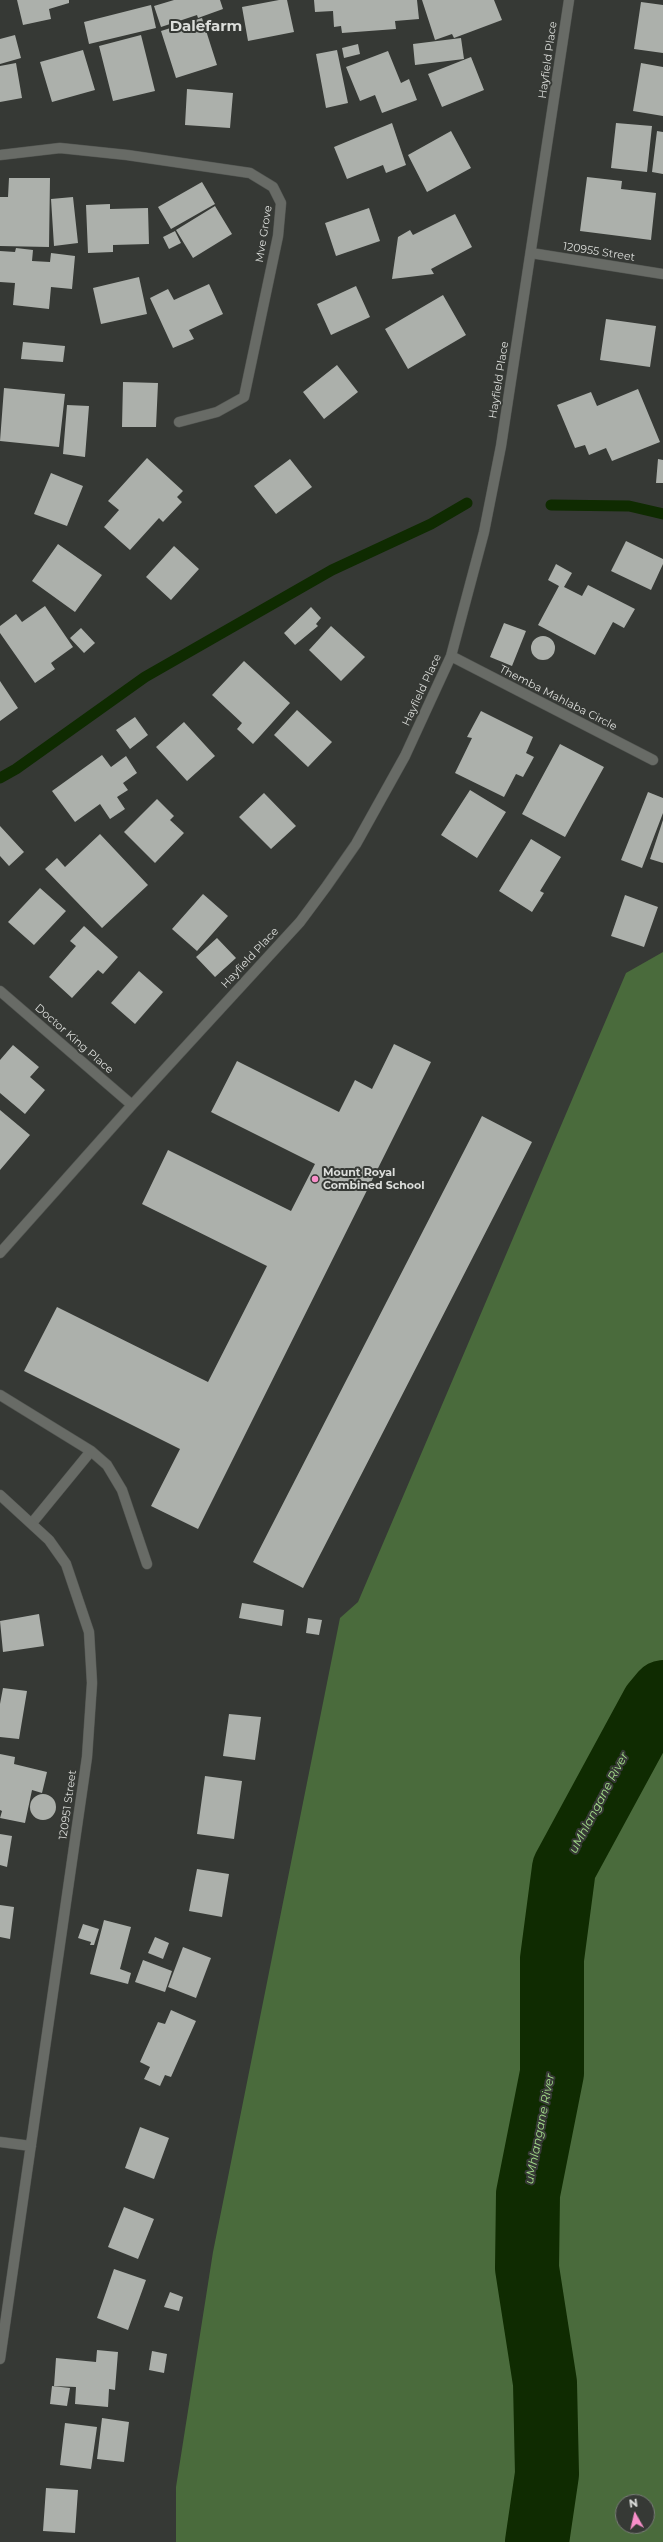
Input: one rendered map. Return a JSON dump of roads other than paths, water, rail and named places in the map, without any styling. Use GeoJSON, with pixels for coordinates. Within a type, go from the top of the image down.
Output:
{"type":"FeatureCollection","features":[{"type":"Feature","properties":{"kind":"street","name":"Hayfield Place"},"geometry":{"type":"LineString","coordinates":[[0,1253],[132,1105],[300,922],[356,844],[405,756],[451,656],[484,532],[502,446],[569,0]]}},
{"type":"Feature","properties":{"kind":"street","name":"Mve Grove"},"geometry":{"type":"LineString","coordinates":[[0,155],[60,148],[127,155],[250,173],[273,187],[281,203],[278,236],[244,397],[217,412],[179,422]]}},
{"type":"Feature","properties":{"kind":"street","name":"120955 Street"},"geometry":{"type":"LineString","coordinates":[[532,254],[663,274]]}},
{"type":"Feature","properties":{"kind":"street","name":"Themba Mahlaba Circle"},"geometry":{"type":"LineString","coordinates":[[451,656],[653,760]]}},
{"type":"Feature","properties":{"kind":"street","name":"Doctor King Place"},"geometry":{"type":"LineString","coordinates":[[0,991],[132,1105]]}},
{"type":"Feature","properties":{"kind":"street"},"geometry":{"type":"LineString","coordinates":[[0,1395],[91,1451],[107,1465],[118,1481],[147,1564]]}},
{"type":"Feature","properties":{"kind":"street"},"geometry":{"type":"LineString","coordinates":[[32,1523],[91,1451]]}},
{"type":"Feature","properties":{"kind":"street","name":"120951 Street"},"geometry":{"type":"LineString","coordinates":[[0,1495],[49,1540],[66,1564],[89,1632],[92,1684],[86,1757],[0,2359]]}},
{"type":"Feature","properties":{"kind":"street"},"geometry":{"type":"LineString","coordinates":[[0,2142],[31,2146]]}},
{"type":"Feature","properties":{"kind":"waterway"},"geometry":{"type":"LineString","coordinates":[[0,778],[16,769],[145,677],[332,570],[431,524],[467,503]]}},
{"type":"Feature","properties":{"kind":"waterway"},"geometry":{"type":"LineString","coordinates":[[551,505],[629,506],[663,514]]}},
{"type":"Feature","properties":{"kind":"waterway","name":"uMhlangane River"},"geometry":{"type":"LineString","coordinates":[[537,2542],[547,2474],[545,2383],[527,2268],[528,2194],[552,2073],[552,1959],[564,1868],[653,1704],[663,1692]]}},
{"type":"Feature","properties":{"kind":"place","name":"Mount Royal Combined School"},"geometry":{"type":"Point","coordinates":[315,1179]}},
{"type":"Feature","properties":{"kind":"district","name":"Dalefarm"},"geometry":{"type":"Point","coordinates":[206,27]}}]}
